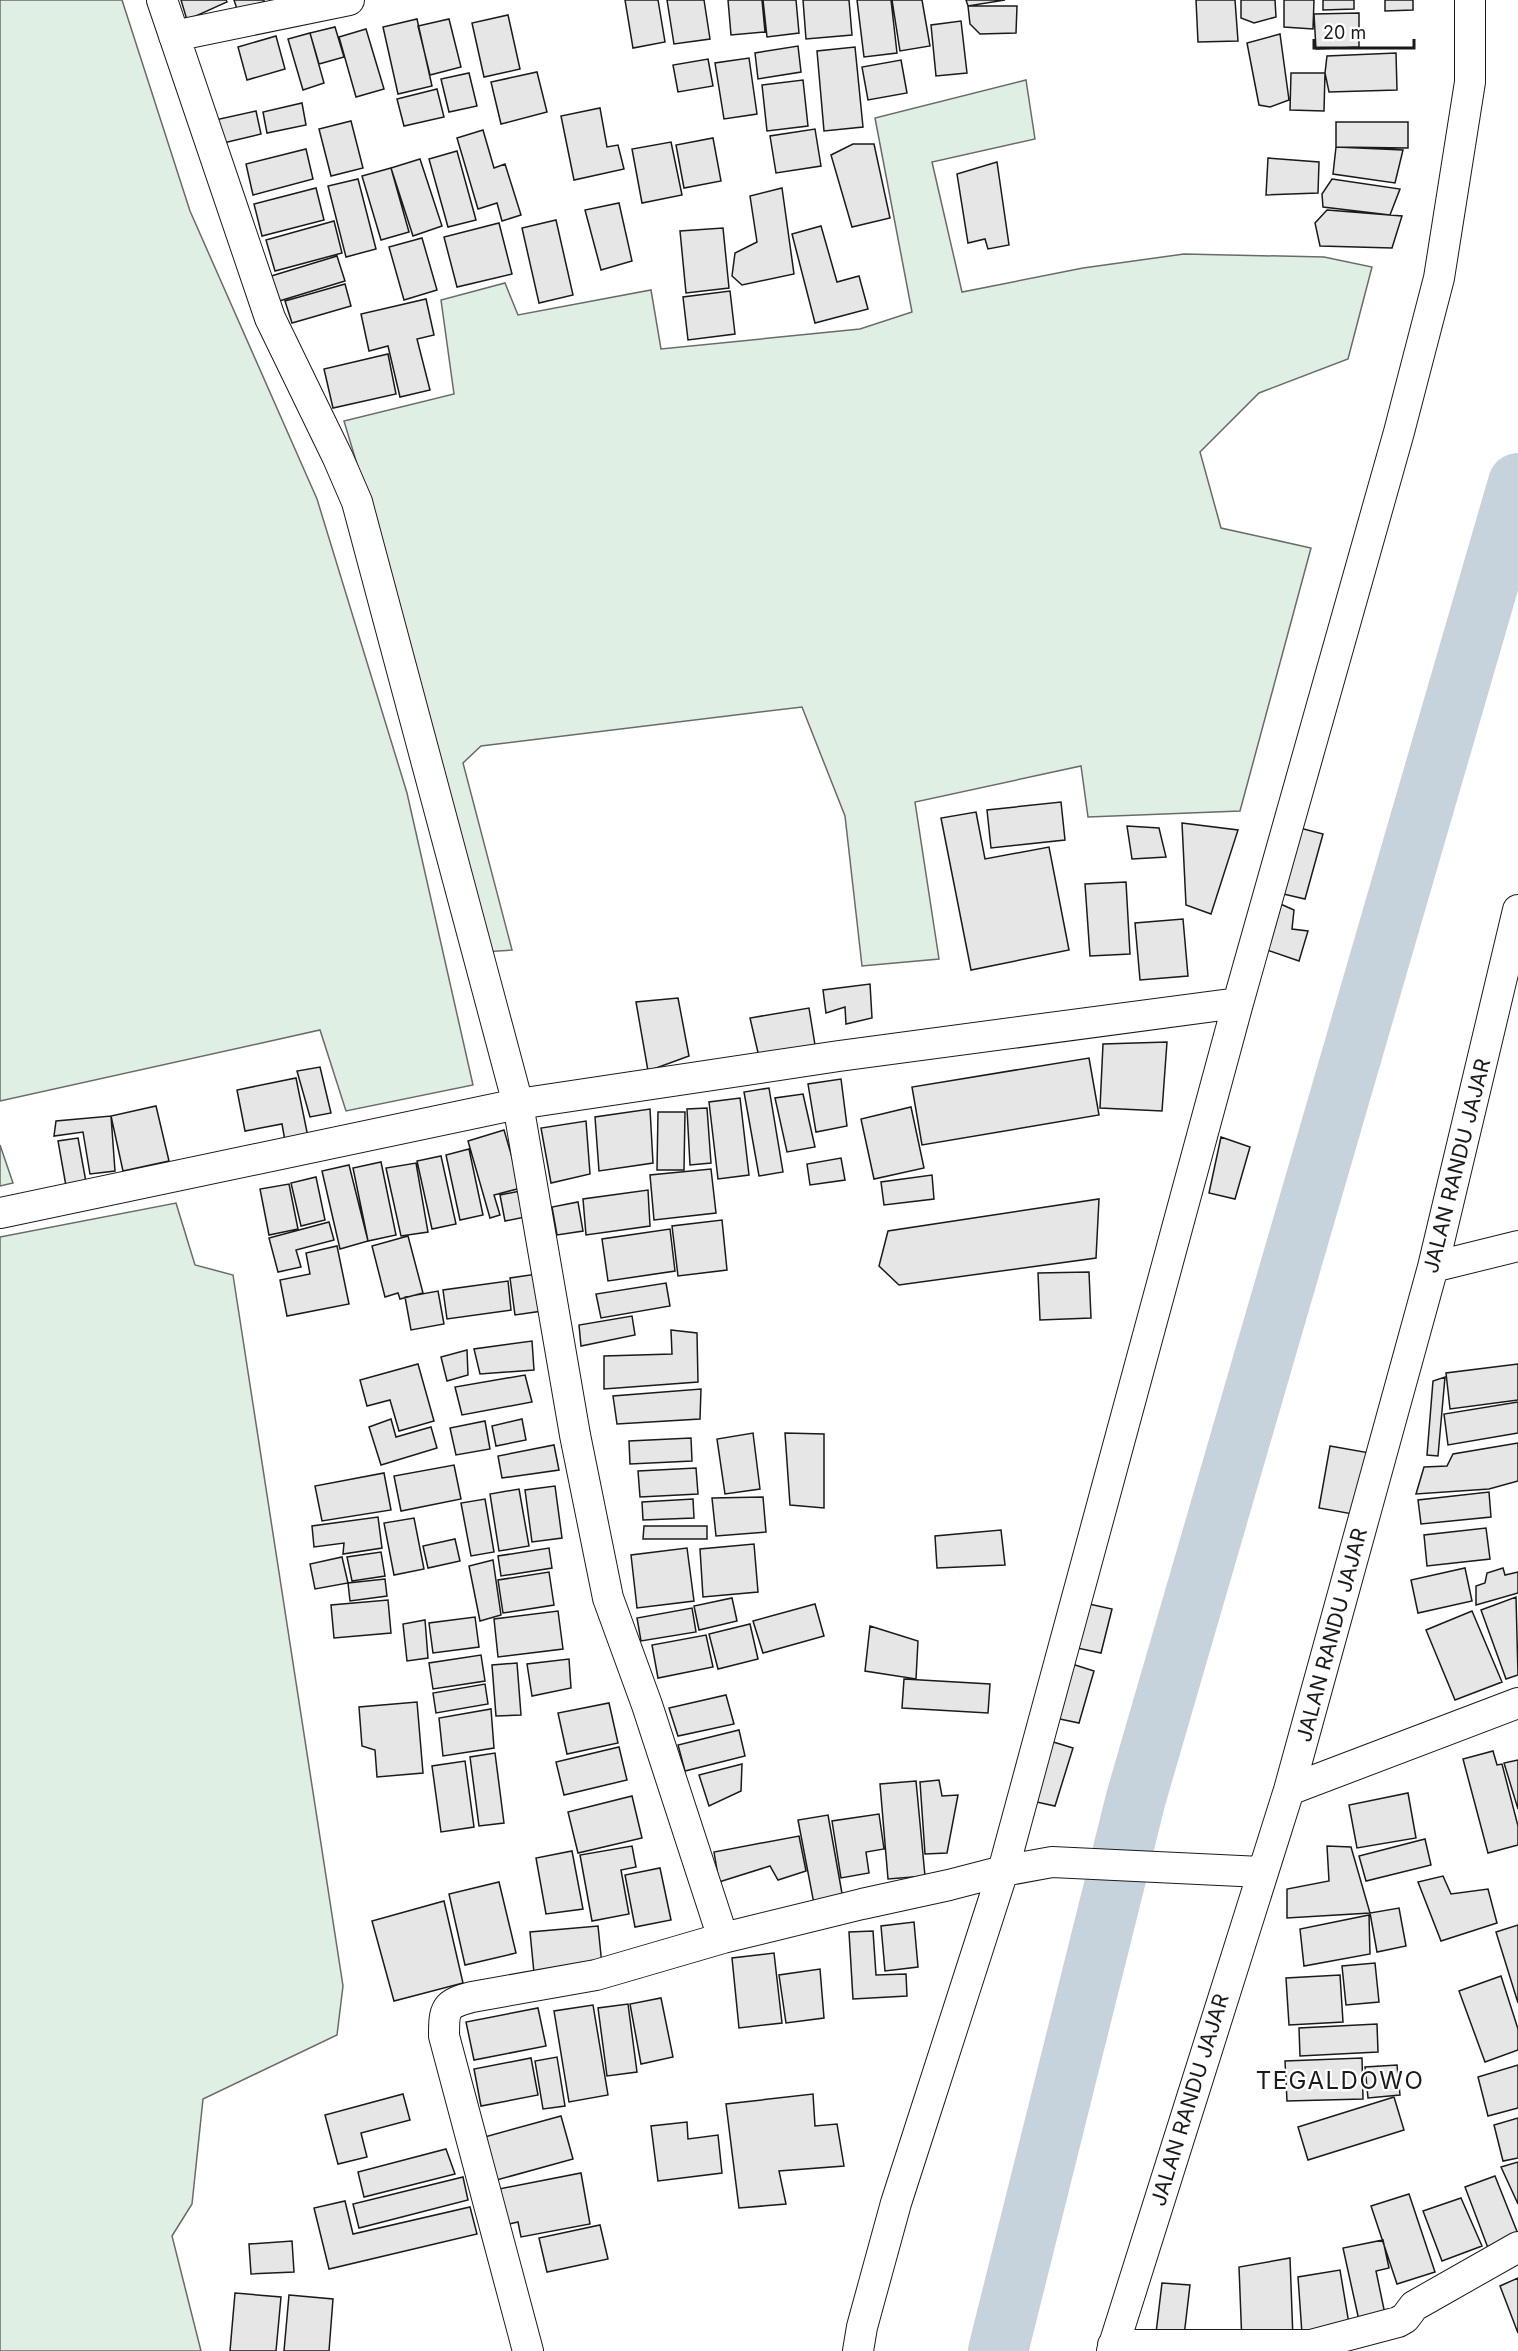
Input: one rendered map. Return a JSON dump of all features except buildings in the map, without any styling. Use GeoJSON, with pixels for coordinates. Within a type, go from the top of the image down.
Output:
{"type":"FeatureCollection","features":[{"type":"Feature","properties":{"kind":"street"},"geometry":{"type":"LineString","coordinates":[[162,0],[266,309],[357,502],[518,1104],[575,1435],[608,1598],[647,1705],[723,1938]]}},
{"type":"Feature","properties":{"kind":"street"},"geometry":{"type":"LineString","coordinates":[[174,36],[349,0]]}},
{"type":"Feature","properties":{"kind":"street"},"geometry":{"type":"LineString","coordinates":[[858,2351],[862,2327],[896,2203],[1003,1871],[1238,1003],[1396,444],[1439,278],[1470,82],[1470,0]]}},
{"type":"Feature","properties":{"kind":"street","name":"JALAN RANDU JAJAR"},"geometry":{"type":"LineString","coordinates":[[1112,2348],[1261,1872],[1289,1790],[1433,1267],[1518,910]]}},
{"type":"Feature","properties":{"kind":"street"},"geometry":{"type":"LineString","coordinates":[[0,1213],[518,1104],[839,1056],[1238,1003]]}},
{"type":"Feature","properties":{"kind":"street"},"geometry":{"type":"LineString","coordinates":[[1433,1267],[1518,1246]]}},
{"type":"Feature","properties":{"kind":"street"},"geometry":{"type":"LineString","coordinates":[[1289,1790],[1518,1703]]}},
{"type":"Feature","properties":{"kind":"street"},"geometry":{"type":"LineString","coordinates":[[528,2351],[444,2036],[444,2015],[453,2002],[596,1975],[723,1938],[862,1904],[949,1886],[1003,1871],[1052,1862],[1261,1872]]}},
{"type":"Feature","properties":{"kind":"street"},"geometry":{"type":"LineString","coordinates":[[1112,2348],[1311,2345],[1339,2339],[1398,2322],[1405,2318],[1414,2306],[1518,2247]]}},
{"type":"Feature","properties":{"kind":"green space"},"geometry":{"type":"Polygon","coordinates":[[[0,0],[122,0],[190,211],[317,499],[407,793],[473,1085],[346,1111],[320,1030],[0,1101],[0,0]]]}},
{"type":"Feature","properties":{"kind":"green space"},"geometry":{"type":"Polygon","coordinates":[[[1026,80],[1035,139],[932,162],[962,292],[1083,268],[1184,254],[1324,257],[1372,267],[1348,359],[1259,393],[1200,452],[1221,528],[1311,548],[1240,811],[1088,817],[1081,766],[915,802],[939,959],[862,966],[845,816],[802,707],[481,746],[463,763],[512,950],[483,952],[375,524],[344,421],[454,394],[441,300],[505,283],[518,315],[651,290],[661,349],[860,329],[912,312],[875,118],[1026,80]]]}},
{"type":"Feature","properties":{"kind":"green space"},"geometry":{"type":"Polygon","coordinates":[[[0,1145],[13,1183],[0,1186],[0,1145]]]}},
{"type":"Feature","properties":{"kind":"green space"},"geometry":{"type":"Polygon","coordinates":[[[176,1203],[195,1265],[233,1275],[343,1986],[337,2035],[203,2099],[192,2204],[172,2236],[201,2351],[0,2351],[0,1237],[176,1203]]]}},
{"type":"Feature","properties":{"kind":"waterway"},"geometry":{"type":"LineString","coordinates":[[998,2351],[1136,1798],[1518,483]]}},
{"type":"Feature","properties":{"kind":"district","name":"TEGALDOWO"},"geometry":{"type":"Point","coordinates":[1340,2081]}}]}
